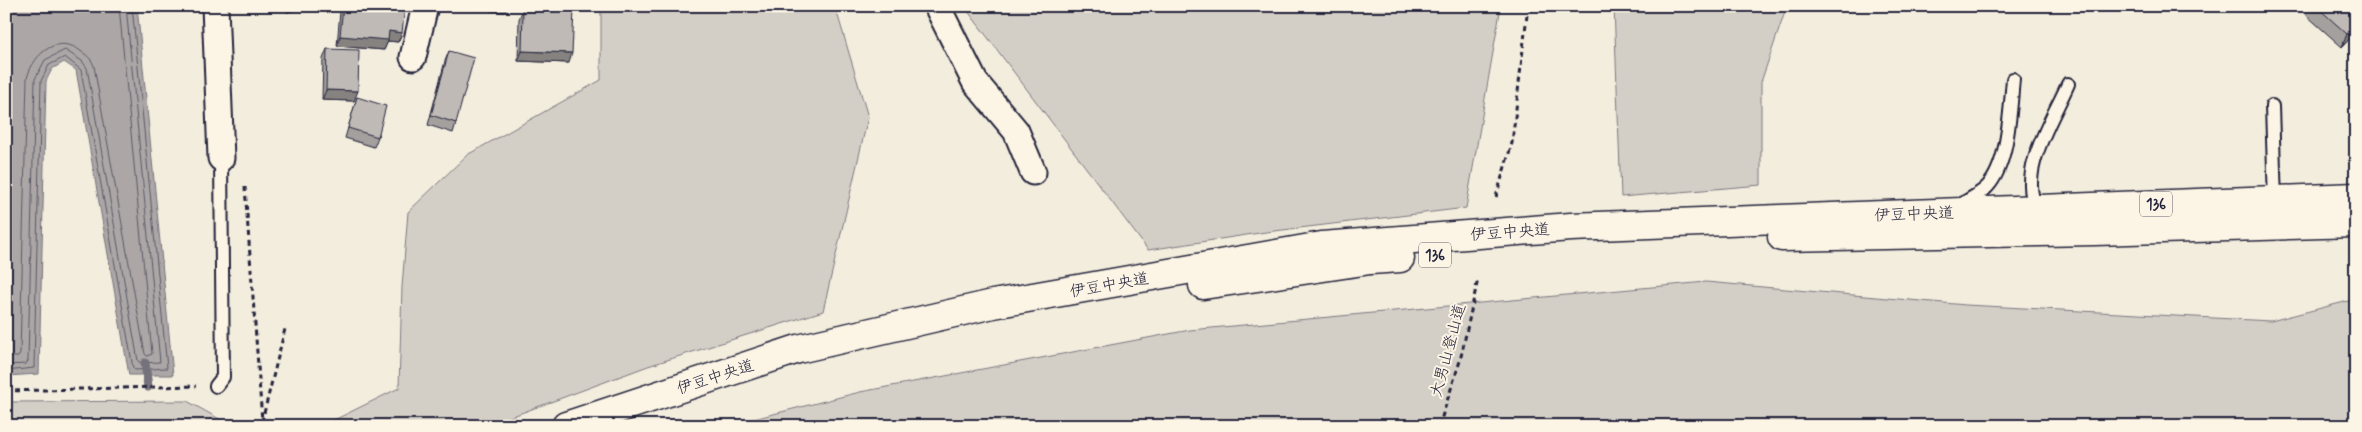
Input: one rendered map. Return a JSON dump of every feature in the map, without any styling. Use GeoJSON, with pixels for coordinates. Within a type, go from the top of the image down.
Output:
{"type":"FeatureCollection","features":[{"type":"Feature","properties":{"kind":"highway","name":"伊豆中央道"},"geometry":{"type":"LineString","coordinates":[[566,426],[798,349],[993,304],[1322,246],[1571,227],[2356,197]]}},
{"type":"Feature","properties":{"kind":"highway","name":"伊豆中央道"},"geometry":{"type":"LineString","coordinates":[[617,426],[797,366],[974,323],[1134,296],[1370,260],[1563,245],[1692,239],[2356,223]]}},
{"type":"Feature","properties":{"kind":"street"},"geometry":{"type":"LineString","coordinates":[[215,6],[221,158]]}},
{"type":"Feature","properties":{"kind":"street"},"geometry":{"type":"LineString","coordinates":[[412,57],[425,6]]}},
{"type":"Feature","properties":{"kind":"street"},"geometry":{"type":"LineString","coordinates":[[937,6],[975,82],[1016,131],[1033,172]]}},
{"type":"Feature","properties":{"kind":"lane"},"geometry":{"type":"LineString","coordinates":[[1946,212],[1971,199],[1988,186],[2000,162],[2008,134],[2013,79]]}},
{"type":"Feature","properties":{"kind":"lane"},"geometry":{"type":"LineString","coordinates":[[2068,84],[2033,162],[2031,196],[2036,208],[2046,219],[2229,215],[2242,227]]}},
{"type":"Feature","properties":{"kind":"lane"},"geometry":{"type":"LineString","coordinates":[[2272,106],[2276,199],[2273,226]]}},
{"type":"Feature","properties":{"kind":"lane"},"geometry":{"type":"LineString","coordinates":[[216,386],[223,377],[221,158]]}},
{"type":"Feature","properties":{"kind":"path"},"geometry":{"type":"LineString","coordinates":[[1496,197],[1512,143],[1527,15],[1532,6]]}},
{"type":"Feature","properties":{"kind":"path"},"geometry":{"type":"LineString","coordinates":[[221,158],[245,184],[262,421],[285,330]]}},
{"type":"Feature","properties":{"kind":"path","name":"大男山登山道"},"geometry":{"type":"LineString","coordinates":[[1439,426],[1460,361],[1478,279]]}},
{"type":"Feature","properties":{"kind":"path"},"geometry":{"type":"LineString","coordinates":[[6,391],[216,386]]}},
{"type":"Feature","properties":{"kind":"shaded area"},"geometry":{"type":"Polygon","coordinates":[[[601,6],[835,6],[868,117],[823,311],[648,366],[486,426],[322,426],[399,388],[402,287],[408,212],[467,155],[601,80],[601,6]]]}},
{"type":"Feature","properties":{"kind":"shaded area"},"geometry":{"type":"Polygon","coordinates":[[[964,6],[1501,6],[1466,208],[1266,232],[1148,250],[964,6]]]}},
{"type":"Feature","properties":{"kind":"shaded area"},"geometry":{"type":"Polygon","coordinates":[[[1614,6],[1787,6],[1761,82],[1761,185],[1621,197],[1614,6]]]}},
{"type":"Feature","properties":{"kind":"shaded area"},"geometry":{"type":"Polygon","coordinates":[[[1706,282],[1966,305],[2271,321],[2356,299],[2356,426],[726,426],[860,392],[1190,330],[1706,282]]]}},
{"type":"Feature","properties":{"kind":"shaded area"},"geometry":{"type":"Polygon","coordinates":[[[187,401],[232,426],[6,426],[6,402],[187,401]]]}},
{"type":"Feature","properties":{"kind":"water"},"geometry":{"type":"Polygon","coordinates":[[[6,6],[137,6],[173,375],[129,375],[76,70],[64,62],[52,69],[46,81],[39,374],[6,376],[6,6]]]}},
{"type":"Feature","properties":{"kind":"building"},"geometry":{"type":"Polygon","coordinates":[[[343,6],[405,7],[402,33],[389,31],[388,40],[340,36],[343,6]]]}},
{"type":"Feature","properties":{"kind":"building"},"geometry":{"type":"Polygon","coordinates":[[[2316,6],[2356,6],[2356,24],[2347,34],[2316,6]]]}},
{"type":"Feature","properties":{"kind":"building"},"geometry":{"type":"Polygon","coordinates":[[[523,9],[574,10],[572,53],[522,51],[523,9]]]}},
{"type":"Feature","properties":{"kind":"building"},"geometry":{"type":"Polygon","coordinates":[[[327,49],[359,50],[358,91],[326,90],[327,49]]]}},
{"type":"Feature","properties":{"kind":"building"},"geometry":{"type":"Polygon","coordinates":[[[449,51],[474,58],[456,123],[431,115],[449,51]]]}},
{"type":"Feature","properties":{"kind":"building"},"geometry":{"type":"Polygon","coordinates":[[[357,97],[386,106],[378,137],[348,128],[357,97]]]}},
{"type":"Feature","properties":{"kind":"waterway"},"geometry":{"type":"LineString","coordinates":[[145,363],[148,387]]}}]}
